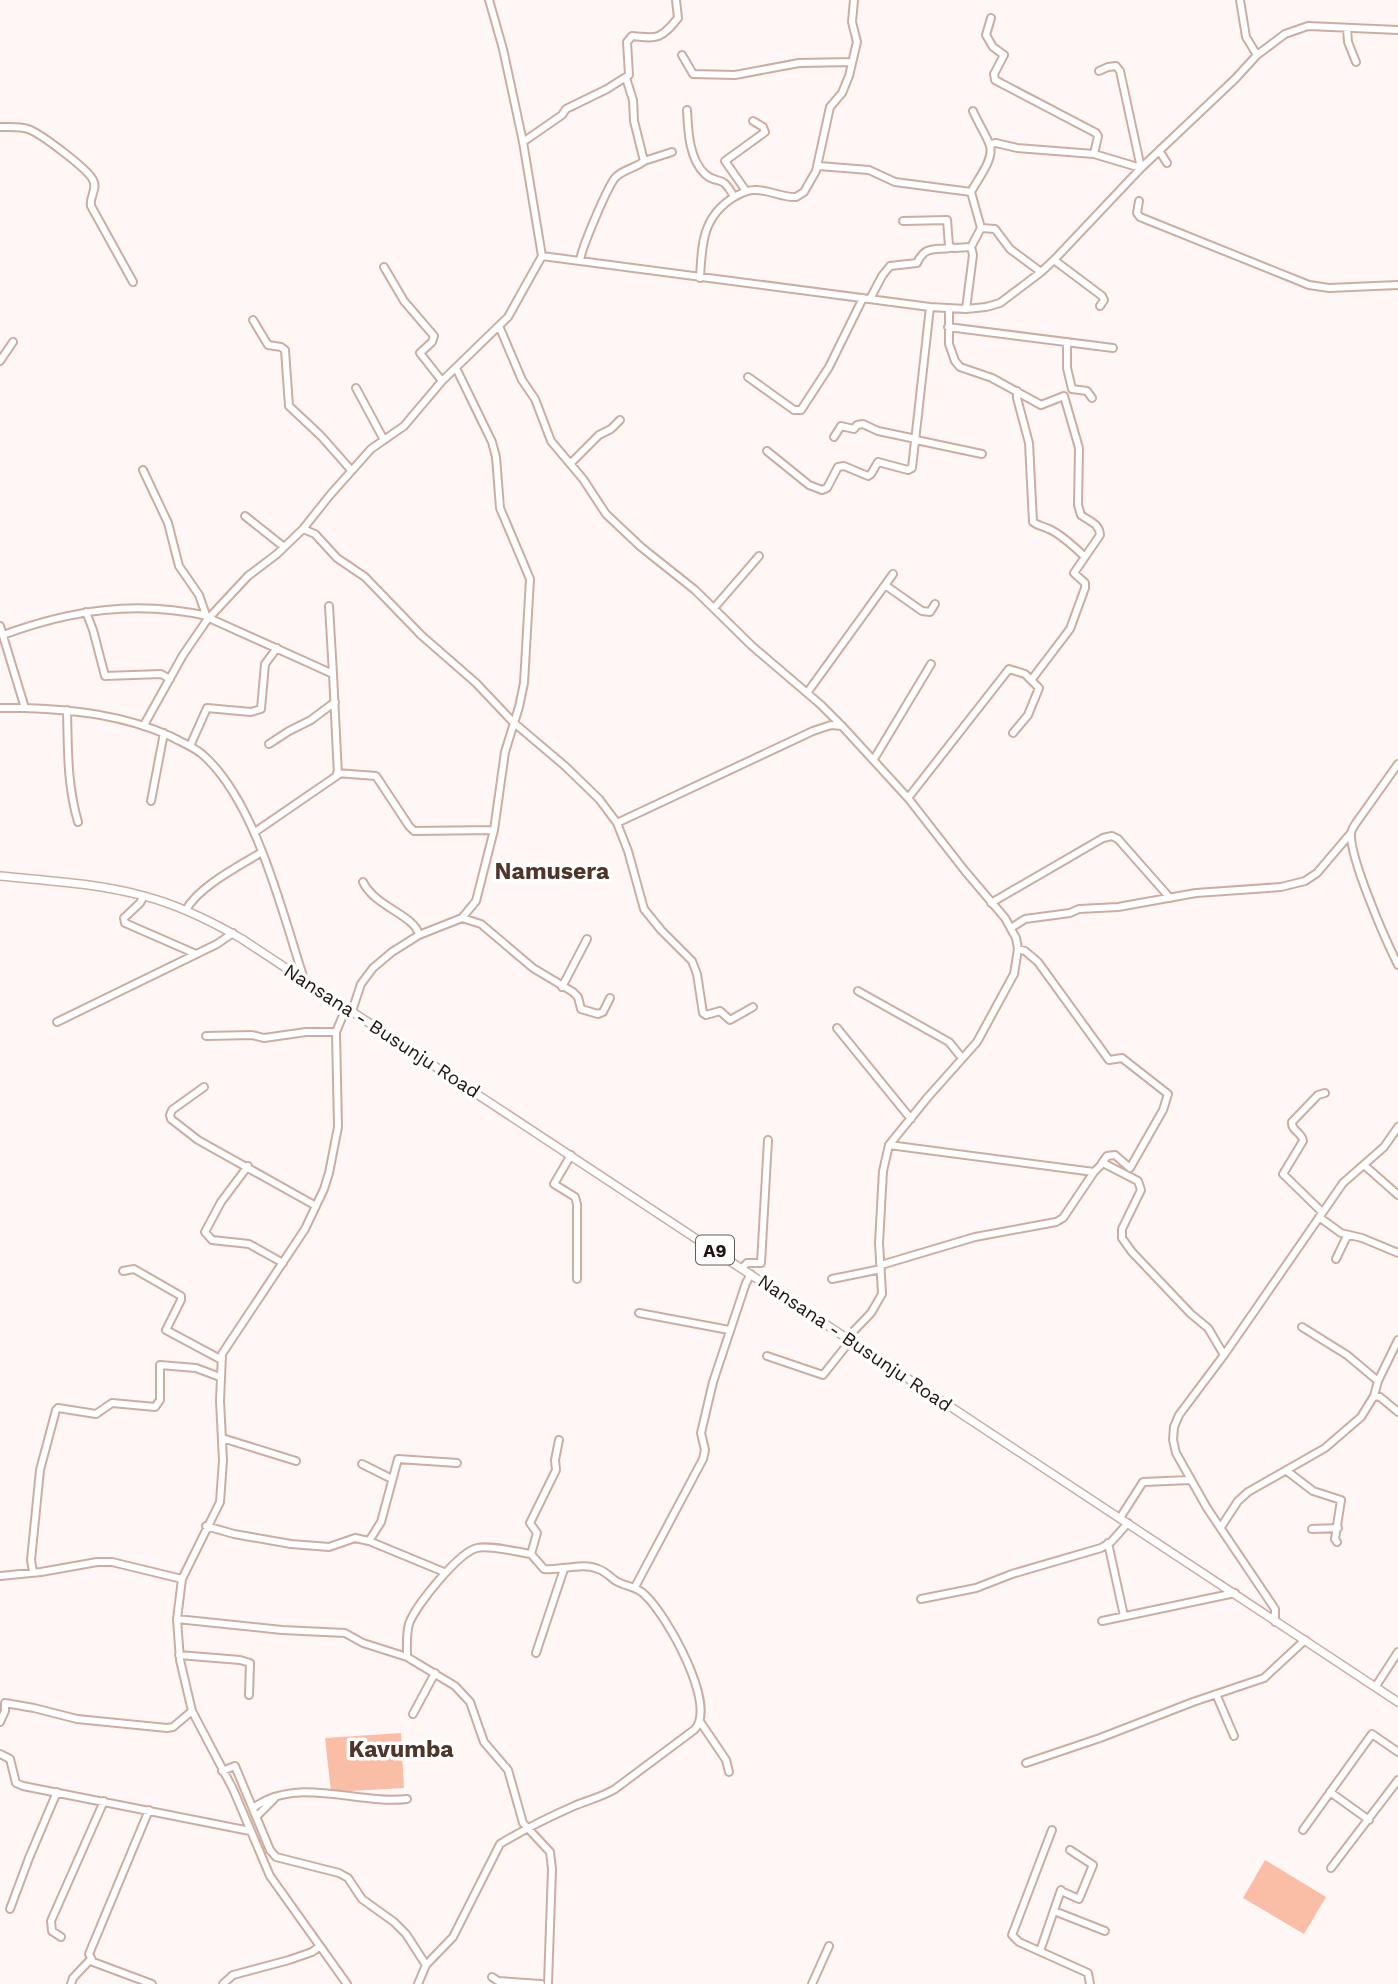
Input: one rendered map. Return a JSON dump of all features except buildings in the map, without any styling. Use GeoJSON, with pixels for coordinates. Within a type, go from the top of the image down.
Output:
{"type":"FeatureCollection","features":[{"type":"Feature","properties":{"kind":"main road","name":"Nansana - Busunju Road"},"geometry":{"type":"LineString","coordinates":[[0,876],[92,886],[144,896],[186,910],[233,933],[1398,1702]]}},
{"type":"Feature","properties":{"kind":"street"},"geometry":{"type":"LineString","coordinates":[[144,725],[207,618],[248,576],[303,529],[371,449],[404,426],[442,382],[508,317],[542,256],[523,142],[503,49],[489,0]]}},
{"type":"Feature","properties":{"kind":"street"},"geometry":{"type":"LineString","coordinates":[[523,142],[562,115],[566,109],[626,78],[630,71],[627,42],[632,36],[652,38],[664,35],[678,18],[676,0]]}},
{"type":"Feature","properties":{"kind":"street"},"geometry":{"type":"LineString","coordinates":[[700,278],[707,224],[719,209],[746,191],[757,189],[791,197],[801,195],[810,184],[819,166],[830,107],[846,85],[857,42],[852,22],[854,0]]}},
{"type":"Feature","properties":{"kind":"street"},"geometry":{"type":"LineString","coordinates":[[1240,0],[1246,37],[1257,55]]}},
{"type":"Feature","properties":{"kind":"street"},"geometry":{"type":"LineString","coordinates":[[991,19],[986,35],[993,47],[1004,55],[994,74],[995,80],[1096,133],[1094,154]]}},
{"type":"Feature","properties":{"kind":"street"},"geometry":{"type":"LineString","coordinates":[[542,256],[930,307],[986,307],[1000,303],[1041,272],[1141,168],[1257,55],[1284,34],[1299,28],[1398,30]]}},
{"type":"Feature","properties":{"kind":"street"},"geometry":{"type":"LineString","coordinates":[[1346,28],[1356,62]]}},
{"type":"Feature","properties":{"kind":"street"},"geometry":{"type":"LineString","coordinates":[[682,55],[693,74],[735,75],[799,63],[852,62]]}},
{"type":"Feature","properties":{"kind":"street"},"geometry":{"type":"LineString","coordinates":[[1099,71],[1112,65],[1120,71],[1141,168]]}},
{"type":"Feature","properties":{"kind":"street"},"geometry":{"type":"LineString","coordinates":[[626,78],[644,161]]}},
{"type":"Feature","properties":{"kind":"street"},"geometry":{"type":"LineString","coordinates":[[687,110],[688,136],[695,158],[706,175],[725,182],[734,197]]}},
{"type":"Feature","properties":{"kind":"street"},"geometry":{"type":"LineString","coordinates":[[966,309],[973,255],[971,247],[981,228],[971,192],[991,155],[990,144],[973,111]]}},
{"type":"Feature","properties":{"kind":"street"},"geometry":{"type":"LineString","coordinates":[[746,191],[725,161],[765,132],[763,127],[753,121]]}},
{"type":"Feature","properties":{"kind":"street"},"geometry":{"type":"LineString","coordinates":[[0,127],[31,130],[93,178],[95,187],[90,197],[91,206],[133,282]]}},
{"type":"Feature","properties":{"kind":"street"},"geometry":{"type":"LineString","coordinates":[[990,144],[1094,154],[1141,168]]}},
{"type":"Feature","properties":{"kind":"street"},"geometry":{"type":"LineString","coordinates":[[580,261],[615,177],[644,161],[671,152]]}},
{"type":"Feature","properties":{"kind":"street"},"geometry":{"type":"LineString","coordinates":[[1160,152],[1167,163]]}},
{"type":"Feature","properties":{"kind":"street"},"geometry":{"type":"LineString","coordinates":[[819,166],[869,170],[895,182],[971,192]]}},
{"type":"Feature","properties":{"kind":"street"},"geometry":{"type":"LineString","coordinates":[[1139,201],[1137,213],[1140,217],[1308,285],[1329,288],[1398,285]]}},
{"type":"Feature","properties":{"kind":"street"},"geometry":{"type":"LineString","coordinates":[[903,220],[947,220],[950,248]]}},
{"type":"Feature","properties":{"kind":"street"},"geometry":{"type":"LineString","coordinates":[[981,228],[995,229],[1010,249],[1041,272]]}},
{"type":"Feature","properties":{"kind":"street"},"geometry":{"type":"LineString","coordinates":[[748,377],[794,410],[802,410],[890,265],[917,263],[924,251],[971,247]]}},
{"type":"Feature","properties":{"kind":"street"},"geometry":{"type":"LineString","coordinates":[[1054,260],[1102,296],[1104,300],[1100,306]]}},
{"type":"Feature","properties":{"kind":"street"},"geometry":{"type":"LineString","coordinates":[[384,267],[404,301],[434,336],[432,342],[420,353],[442,382]]}},
{"type":"Feature","properties":{"kind":"street"},"geometry":{"type":"LineString","coordinates":[[767,451],[809,485],[822,491],[827,488],[838,467],[845,466],[868,476],[880,462],[908,470],[913,465],[930,307]]}},
{"type":"Feature","properties":{"kind":"street"},"geometry":{"type":"LineString","coordinates":[[949,308],[948,327],[952,355],[960,367],[992,378],[1041,405],[1064,396],[1072,389],[1087,391],[1092,398]]}},
{"type":"Feature","properties":{"kind":"street"},"geometry":{"type":"LineString","coordinates":[[253,320],[268,345],[285,350],[289,406],[321,436],[351,470]]}},
{"type":"Feature","properties":{"kind":"street"},"geometry":{"type":"LineString","coordinates":[[499,326],[522,380],[535,399],[551,441],[607,514],[807,693],[874,759],[1011,928],[1018,949],[1014,974],[977,1042],[889,1145],[883,1171],[879,1243],[883,1286],[880,1301],[823,1375],[767,1356]]}},
{"type":"Feature","properties":{"kind":"street"},"geometry":{"type":"LineString","coordinates":[[948,327],[1113,348]]}},
{"type":"Feature","properties":{"kind":"street"},"geometry":{"type":"LineString","coordinates":[[0,361],[13,342]]}},
{"type":"Feature","properties":{"kind":"street"},"geometry":{"type":"LineString","coordinates":[[1067,342],[1067,368],[1072,389]]}},
{"type":"Feature","properties":{"kind":"street"},"geometry":{"type":"LineString","coordinates":[[347,1984],[271,1876],[233,1789],[192,1711],[179,1655],[177,1619],[182,1579],[220,1502],[223,1460],[220,1359],[305,1229],[329,1173],[337,1136],[337,1032],[361,984],[373,968],[419,935],[462,918],[476,901],[494,830],[502,767],[524,682],[530,579],[500,508],[496,457],[492,442],[456,368]]}},
{"type":"Feature","properties":{"kind":"street"},"geometry":{"type":"LineString","coordinates":[[356,388],[384,440]]}},
{"type":"Feature","properties":{"kind":"street"},"geometry":{"type":"LineString","coordinates":[[1017,391],[1030,443],[1033,522],[1073,544],[1085,557]]}},
{"type":"Feature","properties":{"kind":"street"},"geometry":{"type":"LineString","coordinates":[[1032,679],[1070,629],[1085,589],[1085,583],[1074,573],[1100,535],[1097,524],[1081,515],[1078,505],[1079,448],[1064,396]]}},
{"type":"Feature","properties":{"kind":"street"},"geometry":{"type":"LineString","coordinates":[[570,464],[598,435],[611,429],[620,420]]}},
{"type":"Feature","properties":{"kind":"street"},"geometry":{"type":"LineString","coordinates":[[834,438],[841,426],[854,429],[863,424],[878,431],[982,454]]}},
{"type":"Feature","properties":{"kind":"street"},"geometry":{"type":"LineString","coordinates":[[143,470],[168,523],[180,566],[200,595],[207,618]]}},
{"type":"Feature","properties":{"kind":"street"},"geometry":{"type":"LineString","coordinates":[[245,516],[284,547]]}},
{"type":"Feature","properties":{"kind":"street"},"geometry":{"type":"LineString","coordinates":[[303,529],[325,543],[337,558],[365,577],[421,635],[476,682],[513,722],[599,799],[617,823],[645,910],[692,961],[697,974],[703,1013],[720,1011],[731,1020],[753,1007]]}},
{"type":"Feature","properties":{"kind":"street"},"geometry":{"type":"LineString","coordinates":[[714,608],[759,556]]}},
{"type":"Feature","properties":{"kind":"street"},"geometry":{"type":"LineString","coordinates":[[807,693],[892,574]]}},
{"type":"Feature","properties":{"kind":"street"},"geometry":{"type":"LineString","coordinates":[[885,585],[922,611],[930,612],[935,604]]}},
{"type":"Feature","properties":{"kind":"street"},"geometry":{"type":"LineString","coordinates":[[255,832],[336,778],[335,702],[328,606]]}},
{"type":"Feature","properties":{"kind":"street"},"geometry":{"type":"LineString","coordinates":[[3,635],[30,625],[86,612],[133,607],[173,609],[207,618],[333,674]]}},
{"type":"Feature","properties":{"kind":"street"},"geometry":{"type":"LineString","coordinates":[[86,612],[105,676],[161,674],[170,679]]}},
{"type":"Feature","properties":{"kind":"street"},"geometry":{"type":"LineString","coordinates":[[0,626],[25,708]]}},
{"type":"Feature","properties":{"kind":"street"},"geometry":{"type":"LineString","coordinates":[[191,746],[207,708],[251,712],[261,709],[265,664],[276,648]]}},
{"type":"Feature","properties":{"kind":"street"},"geometry":{"type":"LineString","coordinates":[[874,759],[930,664]]}},
{"type":"Feature","properties":{"kind":"street"},"geometry":{"type":"LineString","coordinates":[[908,798],[1009,669],[1032,679],[1039,688],[1028,715],[1013,733]]}},
{"type":"Feature","properties":{"kind":"street"},"geometry":{"type":"LineString","coordinates":[[269,744],[312,720],[335,702]]}},
{"type":"Feature","properties":{"kind":"street"},"geometry":{"type":"LineString","coordinates":[[0,708],[100,713],[164,733],[191,746],[204,756],[228,782],[255,832],[304,979]]}},
{"type":"Feature","properties":{"kind":"street"},"geometry":{"type":"LineString","coordinates":[[67,710],[68,776],[78,822]]}},
{"type":"Feature","properties":{"kind":"street"},"geometry":{"type":"LineString","coordinates":[[617,823],[813,731],[831,725],[842,726]]}},
{"type":"Feature","properties":{"kind":"street"},"geometry":{"type":"LineString","coordinates":[[151,801],[164,733]]}},
{"type":"Feature","properties":{"kind":"street"},"geometry":{"type":"LineString","coordinates":[[1011,928],[1025,919],[1070,913],[1079,909],[1118,907],[1226,890],[1281,887],[1310,879],[1351,833],[1398,764]]}},
{"type":"Feature","properties":{"kind":"street"},"geometry":{"type":"LineString","coordinates":[[337,773],[376,776],[414,831],[494,830]]}},
{"type":"Feature","properties":{"kind":"street"},"geometry":{"type":"LineString","coordinates":[[1351,833],[1372,907],[1398,965]]}},
{"type":"Feature","properties":{"kind":"street"},"geometry":{"type":"LineString","coordinates":[[991,903],[1077,852],[1112,836],[1118,839],[1170,898]]}},
{"type":"Feature","properties":{"kind":"street"},"geometry":{"type":"LineString","coordinates":[[186,910],[190,902],[229,872],[262,852]]}},
{"type":"Feature","properties":{"kind":"street"},"geometry":{"type":"LineString","coordinates":[[363,882],[367,890],[383,905],[406,917],[416,927],[419,935]]}},
{"type":"Feature","properties":{"kind":"street"},"geometry":{"type":"LineString","coordinates":[[144,896],[124,918],[125,923],[196,954]]}},
{"type":"Feature","properties":{"kind":"street"},"geometry":{"type":"LineString","coordinates":[[462,918],[481,924],[533,968],[578,997],[581,1009],[598,1014],[605,1010],[610,998]]}},
{"type":"Feature","properties":{"kind":"street"},"geometry":{"type":"LineString","coordinates":[[57,1022],[233,933]]}},
{"type":"Feature","properties":{"kind":"street"},"geometry":{"type":"LineString","coordinates":[[562,987],[587,939]]}},
{"type":"Feature","properties":{"kind":"street"},"geometry":{"type":"LineString","coordinates":[[832,1279],[881,1267],[975,1237],[1056,1222],[1063,1218],[1107,1156],[1115,1155],[1129,1168],[1163,1110],[1168,1094],[1122,1058],[1109,1060],[1038,962],[1025,951],[1018,949]]}},
{"type":"Feature","properties":{"kind":"street"},"geometry":{"type":"LineString","coordinates":[[858,991],[949,1042],[962,1058]]}},
{"type":"Feature","properties":{"kind":"street"},"geometry":{"type":"LineString","coordinates":[[837,1028],[911,1119]]}},
{"type":"Feature","properties":{"kind":"street"},"geometry":{"type":"LineString","coordinates":[[206,1035],[252,1035],[264,1038],[306,1032],[337,1032]]}},
{"type":"Feature","properties":{"kind":"street"},"geometry":{"type":"LineString","coordinates":[[204,1087],[172,1110],[171,1119],[196,1138],[316,1206]]}},
{"type":"Feature","properties":{"kind":"street"},"geometry":{"type":"LineString","coordinates":[[1325,1093],[1318,1095],[1293,1120],[1292,1126],[1302,1136],[1303,1141],[1283,1172],[1284,1176],[1347,1236],[1362,1238],[1398,1253]]}},
{"type":"Feature","properties":{"kind":"street"},"geometry":{"type":"LineString","coordinates":[[1275,1622],[1275,1609],[1190,1480],[1176,1452],[1174,1427],[1179,1415],[1224,1355],[1343,1183],[1393,1136],[1398,1127]]}},
{"type":"Feature","properties":{"kind":"street"},"geometry":{"type":"LineString","coordinates":[[742,1268],[747,1263],[761,1263],[768,1140]]}},
{"type":"Feature","properties":{"kind":"street"},"geometry":{"type":"LineString","coordinates":[[889,1145],[1094,1172]]}},
{"type":"Feature","properties":{"kind":"street"},"geometry":{"type":"LineString","coordinates":[[571,1156],[554,1184],[575,1197],[577,1205],[577,1279]]}},
{"type":"Feature","properties":{"kind":"street"},"geometry":{"type":"LineString","coordinates":[[1101,1163],[1140,1184],[1141,1190],[1122,1229],[1122,1238],[1191,1314],[1208,1328],[1224,1355]]}},
{"type":"Feature","properties":{"kind":"street"},"geometry":{"type":"LineString","coordinates":[[1364,1165],[1398,1195]]}},
{"type":"Feature","properties":{"kind":"street"},"geometry":{"type":"LineString","coordinates":[[248,1166],[221,1202],[205,1232],[212,1240],[249,1244],[283,1263]]}},
{"type":"Feature","properties":{"kind":"street"},"geometry":{"type":"LineString","coordinates":[[1336,1259],[1347,1236]]}},
{"type":"Feature","properties":{"kind":"street"},"geometry":{"type":"LineString","coordinates":[[123,1271],[134,1269],[181,1296],[166,1330],[220,1359]]}},
{"type":"Feature","properties":{"kind":"street"},"geometry":{"type":"LineString","coordinates":[[635,1587],[702,1459],[705,1450],[701,1433],[729,1330],[751,1274]]}},
{"type":"Feature","properties":{"kind":"street"},"geometry":{"type":"LineString","coordinates":[[639,1313],[729,1330]]}},
{"type":"Feature","properties":{"kind":"street"},"geometry":{"type":"LineString","coordinates":[[1302,1327],[1347,1355],[1378,1381]]}},
{"type":"Feature","properties":{"kind":"street"},"geometry":{"type":"LineString","coordinates":[[1221,1527],[1238,1501],[1248,1492],[1325,1448],[1361,1417],[1374,1396],[1378,1381],[1398,1340]]}},
{"type":"Feature","properties":{"kind":"street"},"geometry":{"type":"LineString","coordinates":[[33,1572],[31,1560],[40,1470],[56,1409],[96,1414],[112,1404],[155,1407],[160,1400],[160,1365],[196,1368],[220,1377]]}},
{"type":"Feature","properties":{"kind":"street"},"geometry":{"type":"LineString","coordinates":[[1374,1396],[1380,1397],[1398,1412]]}},
{"type":"Feature","properties":{"kind":"street"},"geometry":{"type":"LineString","coordinates":[[222,1438],[296,1461]]}},
{"type":"Feature","properties":{"kind":"street"},"geometry":{"type":"LineString","coordinates":[[531,1554],[537,1532],[530,1523],[552,1479],[559,1440]]}},
{"type":"Feature","properties":{"kind":"street"},"geometry":{"type":"LineString","coordinates":[[369,1541],[381,1522],[397,1461],[401,1458],[457,1463]]}},
{"type":"Feature","properties":{"kind":"street"},"geometry":{"type":"LineString","coordinates":[[362,1464],[392,1479]]}},
{"type":"Feature","properties":{"kind":"street"},"geometry":{"type":"LineString","coordinates":[[1287,1471],[1313,1491],[1341,1500],[1335,1539],[1337,1542]]}},
{"type":"Feature","properties":{"kind":"street"},"geometry":{"type":"LineString","coordinates":[[920,1600],[976,1588],[1108,1544],[1124,1521],[1143,1482],[1190,1480]]}},
{"type":"Feature","properties":{"kind":"street"},"geometry":{"type":"LineString","coordinates":[[206,1526],[291,1544],[329,1546],[355,1538],[369,1541],[444,1572]]}},
{"type":"Feature","properties":{"kind":"street"},"geometry":{"type":"LineString","coordinates":[[1312,1529],[1338,1528]]}},
{"type":"Feature","properties":{"kind":"street"},"geometry":{"type":"LineString","coordinates":[[1108,1544],[1124,1616]]}},
{"type":"Feature","properties":{"kind":"street"},"geometry":{"type":"LineString","coordinates":[[407,1657],[409,1624],[444,1572],[475,1548],[531,1554],[544,1569],[596,1568],[618,1582],[635,1587],[650,1600],[678,1642],[691,1669],[700,1700],[701,1723],[726,1760],[729,1772]]}},
{"type":"Feature","properties":{"kind":"street"},"geometry":{"type":"LineString","coordinates":[[0,1576],[112,1562],[182,1579]]}},
{"type":"Feature","properties":{"kind":"street"},"geometry":{"type":"LineString","coordinates":[[536,1653],[564,1569]]}},
{"type":"Feature","properties":{"kind":"street"},"geometry":{"type":"LineString","coordinates":[[1102,1621],[1235,1593]]}},
{"type":"Feature","properties":{"kind":"street"},"geometry":{"type":"LineString","coordinates":[[177,1619],[345,1633],[363,1643],[407,1657],[455,1686],[470,1702],[484,1742],[508,1770],[523,1823],[545,1845],[552,1859],[548,1984]]}},
{"type":"Feature","properties":{"kind":"street"},"geometry":{"type":"LineString","coordinates":[[1026,1763],[1264,1678],[1305,1640]]}},
{"type":"Feature","properties":{"kind":"street"},"geometry":{"type":"LineString","coordinates":[[1376,1686],[1398,1652]]}},
{"type":"Feature","properties":{"kind":"street"},"geometry":{"type":"LineString","coordinates":[[179,1655],[250,1663],[249,1695]]}},
{"type":"Feature","properties":{"kind":"street"},"geometry":{"type":"LineString","coordinates":[[413,1714],[435,1673]]}},
{"type":"Feature","properties":{"kind":"street"},"geometry":{"type":"LineString","coordinates":[[1216,1695],[1234,1736]]}},
{"type":"Feature","properties":{"kind":"street"},"geometry":{"type":"LineString","coordinates":[[0,1722],[5,1703],[77,1719],[167,1728],[173,1727],[192,1711]]}},
{"type":"Feature","properties":{"kind":"street"},"geometry":{"type":"LineString","coordinates":[[418,1984],[426,1965],[453,1937],[500,1844],[576,1805],[615,1789],[701,1723]]}},
{"type":"Feature","properties":{"kind":"street"},"geometry":{"type":"LineString","coordinates":[[1303,1830],[1372,1734],[1398,1752]]}},
{"type":"Feature","properties":{"kind":"street"},"geometry":{"type":"LineString","coordinates":[[0,1754],[10,1759],[16,1783],[250,1831]]}},
{"type":"Feature","properties":{"kind":"street"},"geometry":{"type":"LineString","coordinates":[[222,1771],[235,1766],[270,1850],[276,1857],[344,1875],[362,1899],[406,1934],[426,1965]]}},
{"type":"Feature","properties":{"kind":"street"},"geometry":{"type":"LineString","coordinates":[[1331,1868],[1398,1780]]}},
{"type":"Feature","properties":{"kind":"street"},"geometry":{"type":"LineString","coordinates":[[10,1909],[57,1792]]}},
{"type":"Feature","properties":{"kind":"street"},"geometry":{"type":"LineString","coordinates":[[1330,1792],[1369,1820]]}},
{"type":"Feature","properties":{"kind":"street"},"geometry":{"type":"LineString","coordinates":[[253,1808],[265,1799],[282,1795],[322,1793],[389,1801],[407,1799]]}},
{"type":"Feature","properties":{"kind":"street"},"geometry":{"type":"LineString","coordinates":[[257,1816],[270,1802],[282,1795]]}},
{"type":"Feature","properties":{"kind":"street"},"geometry":{"type":"LineString","coordinates":[[61,1937],[51,1931],[51,1921],[104,1801]]}},
{"type":"Feature","properties":{"kind":"street"},"geometry":{"type":"LineString","coordinates":[[71,1984],[73,1978],[90,1960],[89,1951],[149,1810]]}},
{"type":"Feature","properties":{"kind":"street"},"geometry":{"type":"LineString","coordinates":[[1052,1830],[1012,1935],[1019,1942],[1088,1973],[1090,1984]]}},
{"type":"Feature","properties":{"kind":"street"},"geometry":{"type":"LineString","coordinates":[[1040,1951],[1061,1890],[1079,1899],[1093,1865],[1070,1850]]}},
{"type":"Feature","properties":{"kind":"street"},"geometry":{"type":"LineString","coordinates":[[1054,1910],[1105,1931]]}},
{"type":"Feature","properties":{"kind":"street"},"geometry":{"type":"LineString","coordinates":[[223,1984],[233,1975],[289,1961],[313,1952],[320,1946]]}},
{"type":"Feature","properties":{"kind":"street"},"geometry":{"type":"LineString","coordinates":[[813,1984],[829,1946]]}},
{"type":"Feature","properties":{"kind":"street"},"geometry":{"type":"LineString","coordinates":[[90,1960],[152,1984]]}},
{"type":"Feature","properties":{"kind":"street"},"geometry":{"type":"LineString","coordinates":[[492,1977],[498,1981],[541,1984]]}},
{"type":"Feature","properties":{"kind":"shaded area"},"geometry":{"type":"Polygon","coordinates":[[[401,1733],[404,1788],[331,1792],[325,1738],[401,1733]]]}},
{"type":"Feature","properties":{"kind":"shaded area"},"geometry":{"type":"Polygon","coordinates":[[[1265,1860],[1326,1897],[1304,1934],[1243,1898],[1265,1860]]]}},
{"type":"Feature","properties":{"kind":"district","name":"Namusera"},"geometry":{"type":"Point","coordinates":[552,871]}},
{"type":"Feature","properties":{"kind":"district","name":"Kavumba"},"geometry":{"type":"Point","coordinates":[401,1749]}}]}
